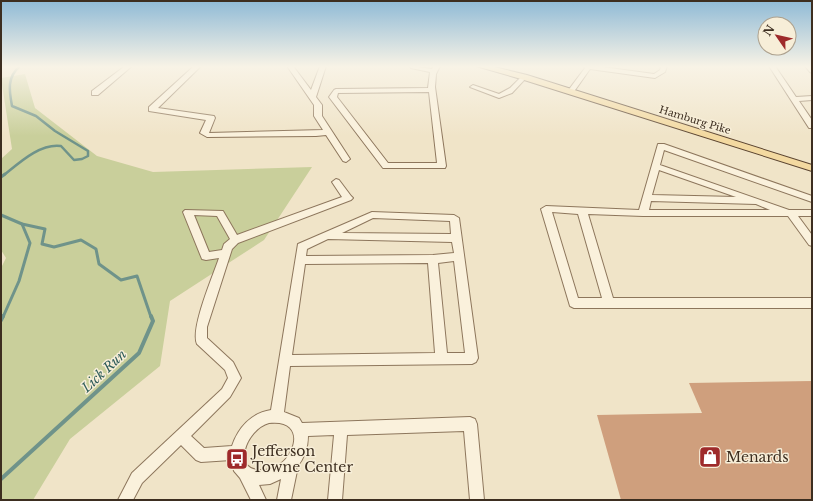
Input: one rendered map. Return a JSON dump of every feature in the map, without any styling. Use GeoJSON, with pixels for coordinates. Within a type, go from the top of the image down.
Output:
{"type":"FeatureCollection","features":[{"type":"Feature","properties":{"kind":"main road","name":"Hamburg Pike"},"geometry":{"type":"LineString","coordinates":[[562,89],[812,168]]}},
{"type":"Feature","properties":{"kind":"street"},"geometry":{"type":"LineString","coordinates":[[95,92],[98,89]]}},
{"type":"Feature","properties":{"kind":"street"},"geometry":{"type":"LineString","coordinates":[[173,89],[152,109],[211,118],[204,133],[207,135],[316,134],[328,132]]}},
{"type":"Feature","properties":{"kind":"street"},"geometry":{"type":"LineString","coordinates":[[307,89],[318,105],[318,116],[346,159]]}},
{"type":"Feature","properties":{"kind":"street"},"geometry":{"type":"LineString","coordinates":[[312,97],[315,89]]}},
{"type":"Feature","properties":{"kind":"street"},"geometry":{"type":"LineString","coordinates":[[480,89],[499,96],[509,93],[513,89]]}},
{"type":"Feature","properties":{"kind":"street"},"geometry":{"type":"LineString","coordinates":[[789,89],[812,126]]}},
{"type":"Feature","properties":{"kind":"street"},"geometry":{"type":"LineString","coordinates":[[432,90],[442,166],[386,166],[333,97],[336,91],[432,90]]}},
{"type":"Feature","properties":{"kind":"street"},"geometry":{"type":"LineString","coordinates":[[796,100],[812,98]]}},
{"type":"Feature","properties":{"kind":"street"},"geometry":{"type":"LineString","coordinates":[[642,213],[661,146],[812,199]]}},
{"type":"Feature","properties":{"kind":"street"},"geometry":{"type":"LineString","coordinates":[[655,166],[791,214],[812,242]]}},
{"type":"Feature","properties":{"kind":"street"},"geometry":{"type":"LineString","coordinates":[[125,500],[137,478],[226,393],[235,378],[229,366],[201,340],[201,327],[224,254],[228,247],[235,240],[348,198],[336,182]]}},
{"type":"Feature","properties":{"kind":"street"},"geometry":{"type":"LineString","coordinates":[[646,198],[757,201]]}},
{"type":"Feature","properties":{"kind":"street"},"geometry":{"type":"LineString","coordinates":[[812,213],[642,213],[546,209],[574,303],[812,303]]}},
{"type":"Feature","properties":{"kind":"street"},"geometry":{"type":"LineString","coordinates":[[582,211],[609,302]]}},
{"type":"Feature","properties":{"kind":"street"},"geometry":{"type":"LineString","coordinates":[[224,254],[206,256],[188,212],[220,213],[235,240]]}},
{"type":"Feature","properties":{"kind":"street"},"geometry":{"type":"LineString","coordinates":[[277,416],[285,361],[302,246],[372,215],[454,218],[472,358],[285,361]]}},
{"type":"Feature","properties":{"kind":"street"},"geometry":{"type":"LineString","coordinates":[[325,236],[456,238]]}},
{"type":"Feature","properties":{"kind":"street"},"geometry":{"type":"LineString","coordinates":[[300,260],[459,257]]}},
{"type":"Feature","properties":{"kind":"street"},"geometry":{"type":"LineString","coordinates":[[433,258],[441,358]]}},
{"type":"Feature","properties":{"kind":"street"},"geometry":{"type":"LineString","coordinates":[[247,477],[254,481],[263,482],[277,479],[290,470],[297,461],[301,450],[302,440],[300,430],[294,422],[286,417],[267,417],[257,421],[248,428],[242,438],[237,459],[240,469],[247,477],[259,500]]}},
{"type":"Feature","properties":{"kind":"street"},"geometry":{"type":"LineString","coordinates":[[300,430],[470,424],[477,500]]}},
{"type":"Feature","properties":{"kind":"street"},"geometry":{"type":"LineString","coordinates":[[335,500],[341,429]]}},
{"type":"Feature","properties":{"kind":"street"},"geometry":{"type":"LineString","coordinates":[[181,436],[201,455],[238,453]]}},
{"type":"Feature","properties":{"kind":"street"},"geometry":{"type":"LineString","coordinates":[[284,500],[290,470]]}},
{"type":"Feature","properties":{"kind":"green space"},"geometry":{"type":"Polygon","coordinates":[[[3,89],[30,89],[35,108],[97,156],[153,172],[312,167],[264,240],[170,301],[160,366],[70,439],[33,500],[1,500],[1,268],[6,258],[1,250],[1,159],[12,149],[3,89]]]}},
{"type":"Feature","properties":{"kind":"building","name":"Menards"},"geometry":{"type":"Polygon","coordinates":[[[812,381],[812,500],[621,500],[597,415],[702,413],[689,383],[812,381]]]}},
{"type":"Feature","properties":{"kind":"waterway","name":"Lick Run"},"geometry":{"type":"LineString","coordinates":[[4,175],[30,155],[53,146],[61,146],[74,160],[82,159],[88,156],[88,151],[55,131],[36,116],[12,106],[10,89]]}},
{"type":"Feature","properties":{"kind":"waterway","name":"Lick Run"},"geometry":{"type":"LineString","coordinates":[[1,177],[5,174]]}},
{"type":"Feature","properties":{"kind":"waterway","name":"Lick Run"},"geometry":{"type":"LineString","coordinates":[[1,215],[22,224]]}},
{"type":"Feature","properties":{"kind":"waterway"},"geometry":{"type":"LineString","coordinates":[[3,317],[19,281],[30,243],[22,224]]}},
{"type":"Feature","properties":{"kind":"waterway","name":"Lick Run"},"geometry":{"type":"LineString","coordinates":[[22,224],[45,229],[42,244],[54,247],[81,240],[96,249],[99,264],[121,280],[137,276],[151,317]]}},
{"type":"Feature","properties":{"kind":"waterway"},"geometry":{"type":"LineString","coordinates":[[1,320],[3,316]]}},
{"type":"Feature","properties":{"kind":"waterway","name":"Lick Run"},"geometry":{"type":"LineString","coordinates":[[1,479],[139,353],[153,321],[151,316]]}},
{"type":"Feature","properties":{"kind":"place","name":"Menards"},"geometry":{"type":"Point","coordinates":[710,457]}},
{"type":"Feature","properties":{"kind":"place","name":"Jefferson Towne Center"},"geometry":{"type":"Point","coordinates":[237,459]}}]}
